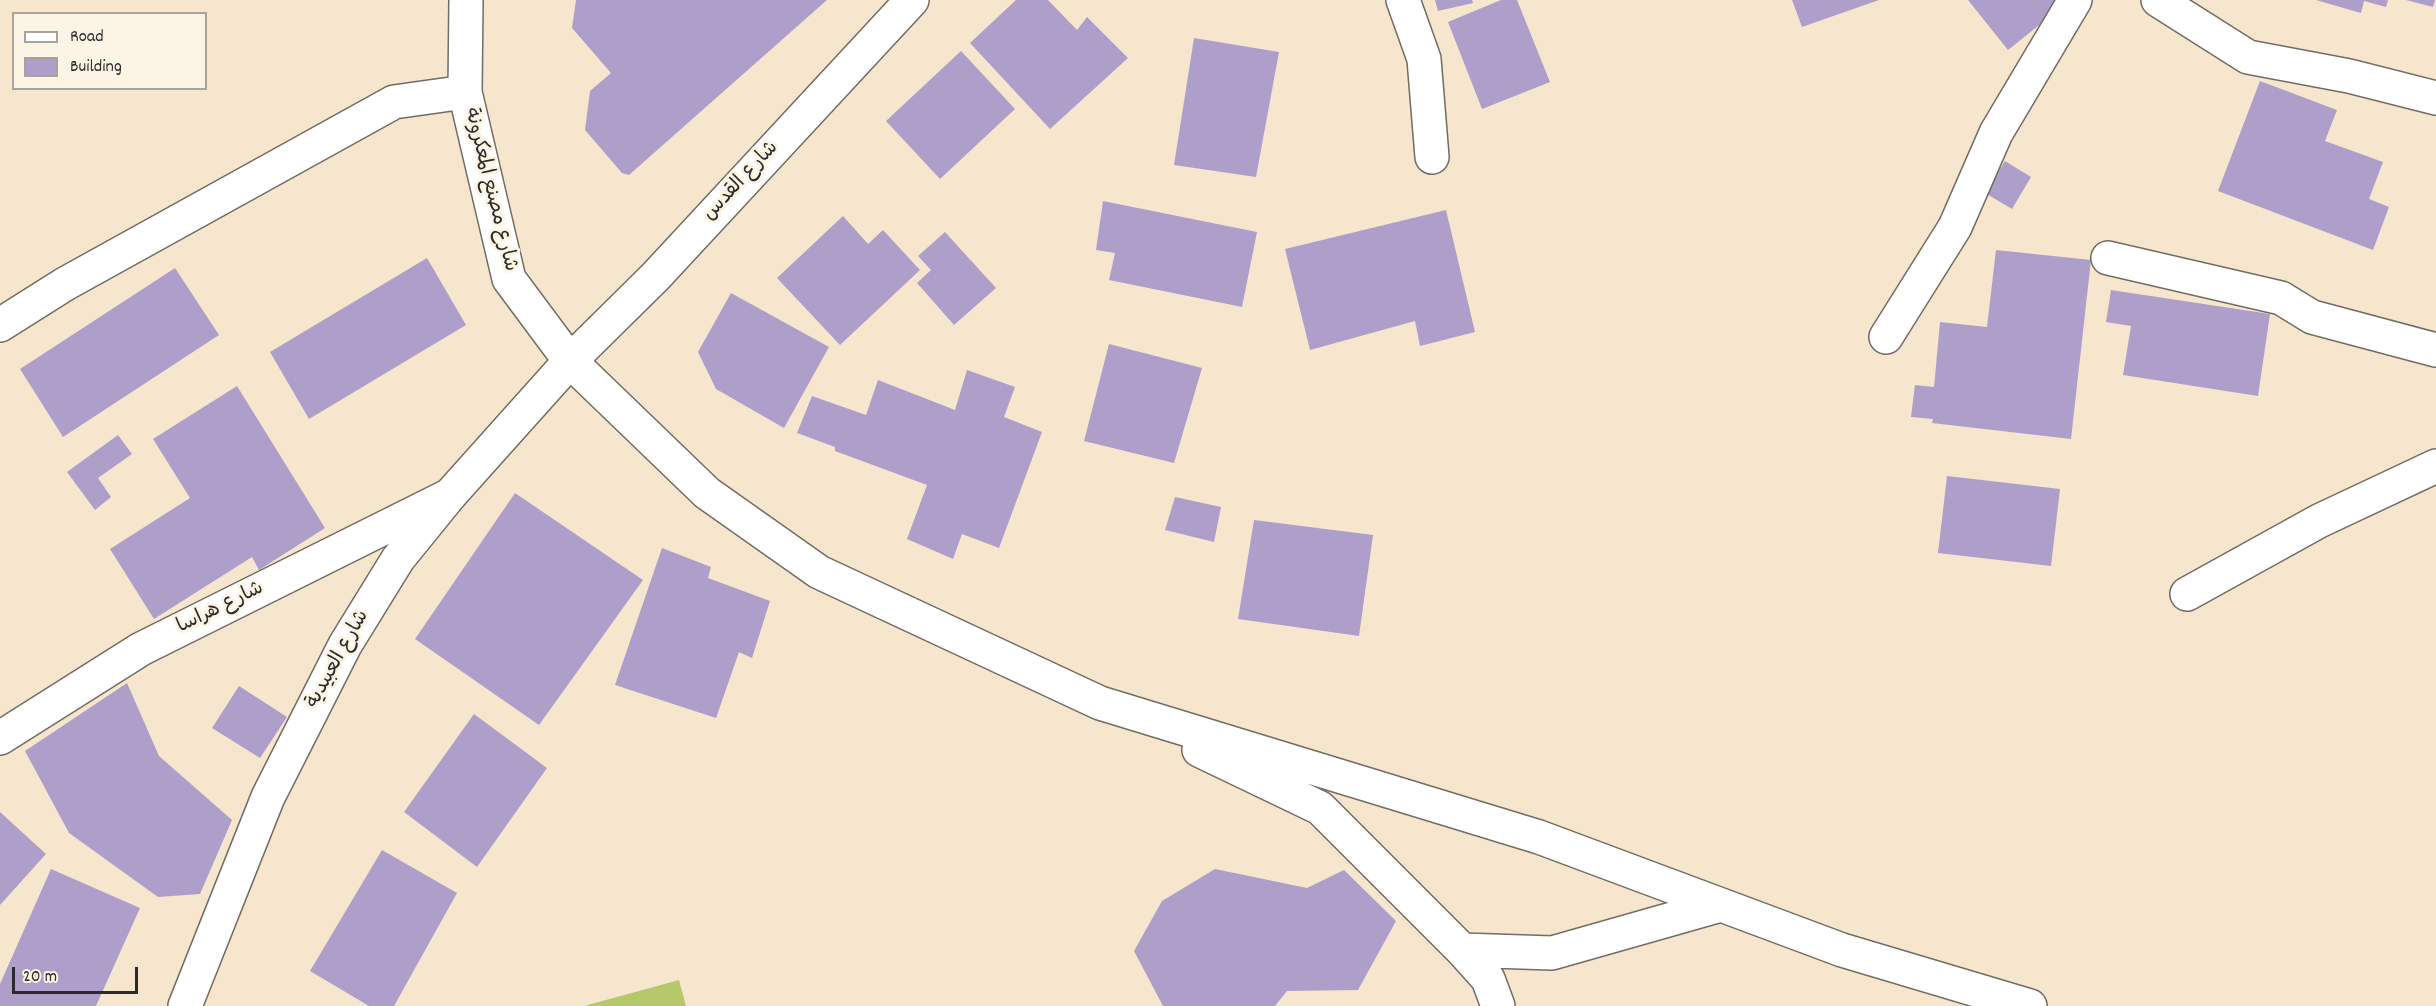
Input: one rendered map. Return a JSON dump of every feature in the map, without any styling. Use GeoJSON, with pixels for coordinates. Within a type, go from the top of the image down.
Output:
{"type":"FeatureCollection","features":[{"type":"Feature","properties":{"kind":"street","name":"شارع مصنع المعكرونة"},"geometry":{"type":"LineString","coordinates":[[466,0],[465,92],[509,279],[570,362],[707,493],[819,572],[1100,703]]}},
{"type":"Feature","properties":{"kind":"street","name":"شارع القدس"},"geometry":{"type":"LineString","coordinates":[[570,362],[656,276],[912,0]]}},
{"type":"Feature","properties":{"kind":"street"},"geometry":{"type":"LineString","coordinates":[[1403,0],[1424,59],[1432,157]]}},
{"type":"Feature","properties":{"kind":"street"},"geometry":{"type":"LineString","coordinates":[[1886,337],[1955,227],[1996,133],[2075,0]]}},
{"type":"Feature","properties":{"kind":"street"},"geometry":{"type":"LineString","coordinates":[[2158,0],[2248,57],[2349,76],[2436,98]]}},
{"type":"Feature","properties":{"kind":"street"},"geometry":{"type":"LineString","coordinates":[[0,325],[65,284],[394,102],[465,92]]}},
{"type":"Feature","properties":{"kind":"street"},"geometry":{"type":"LineString","coordinates":[[2109,258],[2281,298],[2312,317],[2436,350]]}},
{"type":"Feature","properties":{"kind":"street","name":"شارع العبيدية"},"geometry":{"type":"LineString","coordinates":[[185,1006],[268,797],[345,645],[398,559],[450,495],[570,362]]}},
{"type":"Feature","properties":{"kind":"street"},"geometry":{"type":"LineString","coordinates":[[2187,594],[2319,521],[2436,466]]}},
{"type":"Feature","properties":{"kind":"street","name":"شارع هراسا"},"geometry":{"type":"LineString","coordinates":[[0,738],[141,649],[450,495]]}},
{"type":"Feature","properties":{"kind":"street"},"geometry":{"type":"LineString","coordinates":[[1100,703],[1539,837],[1842,950],[2030,1006]]}},
{"type":"Feature","properties":{"kind":"street"},"geometry":{"type":"LineString","coordinates":[[1100,703],[1320,808],[1462,950],[1488,979],[1498,1006]]}},
{"type":"Feature","properties":{"kind":"street"},"geometry":{"type":"LineString","coordinates":[[1462,950],[1552,953],[1721,905]]}},
{"type":"Feature","properties":{"kind":"green space"},"geometry":{"type":"Polygon","coordinates":[[[679,980],[686,1006],[584,1006],[679,980]]]}},
{"type":"Feature","properties":{"kind":"building"},"geometry":{"type":"Polygon","coordinates":[[[576,0],[827,0],[629,175],[622,173],[585,130],[590,91],[611,73],[572,28],[576,0]]]}},
{"type":"Feature","properties":{"kind":"building"},"geometry":{"type":"Polygon","coordinates":[[[1016,0],[1048,0],[1077,30],[1087,17],[1128,58],[1050,129],[970,43],[1016,0]]]}},
{"type":"Feature","properties":{"kind":"building"},"geometry":{"type":"Polygon","coordinates":[[[1435,0],[1472,0],[1473,3],[1438,11],[1435,0]]]}},
{"type":"Feature","properties":{"kind":"building"},"geometry":{"type":"Polygon","coordinates":[[[1501,0],[1517,0],[1550,82],[1482,109],[1448,22],[1501,0]]]}},
{"type":"Feature","properties":{"kind":"building"},"geometry":{"type":"Polygon","coordinates":[[[1792,0],[1879,0],[1802,27],[1792,0]]]}},
{"type":"Feature","properties":{"kind":"building"},"geometry":{"type":"Polygon","coordinates":[[[1968,0],[2058,0],[2063,6],[2008,50],[1968,0]]]}},
{"type":"Feature","properties":{"kind":"building"},"geometry":{"type":"Polygon","coordinates":[[[2316,0],[2388,0],[2386,7],[2364,1],[2361,13],[2316,0]]]}},
{"type":"Feature","properties":{"kind":"building"},"geometry":{"type":"Polygon","coordinates":[[[2406,0],[2435,0],[2433,7],[2406,0]]]}},
{"type":"Feature","properties":{"kind":"building"},"geometry":{"type":"Polygon","coordinates":[[[1194,38],[1279,52],[1256,177],[1174,165],[1194,38]]]}},
{"type":"Feature","properties":{"kind":"building"},"geometry":{"type":"Polygon","coordinates":[[[961,51],[1015,109],[940,179],[886,121],[961,51]]]}},
{"type":"Feature","properties":{"kind":"building"},"geometry":{"type":"Polygon","coordinates":[[[2260,81],[2337,110],[2325,141],[2383,162],[2369,199],[2389,207],[2373,250],[2218,191],[2260,81]]]}},
{"type":"Feature","properties":{"kind":"building"},"geometry":{"type":"Polygon","coordinates":[[[2005,161],[2031,177],[2012,209],[1985,193],[2005,161]]]}},
{"type":"Feature","properties":{"kind":"building"},"geometry":{"type":"Polygon","coordinates":[[[1103,201],[1257,232],[1242,307],[1109,280],[1115,253],[1096,250],[1103,201]]]}},
{"type":"Feature","properties":{"kind":"building"},"geometry":{"type":"Polygon","coordinates":[[[1446,210],[1475,332],[1420,346],[1415,321],[1310,350],[1285,249],[1446,210]]]}},
{"type":"Feature","properties":{"kind":"building"},"geometry":{"type":"Polygon","coordinates":[[[843,216],[868,244],[883,230],[920,270],[840,345],[777,278],[843,216]]]}},
{"type":"Feature","properties":{"kind":"building"},"geometry":{"type":"Polygon","coordinates":[[[945,232],[996,288],[954,325],[917,283],[931,270],[918,256],[945,232]]]}},
{"type":"Feature","properties":{"kind":"building"},"geometry":{"type":"Polygon","coordinates":[[[1996,250],[2091,260],[2071,439],[1932,423],[1933,419],[1911,417],[1915,385],[1934,387],[1940,322],[1987,327],[1996,250]]]}},
{"type":"Feature","properties":{"kind":"building"},"geometry":{"type":"Polygon","coordinates":[[[427,258],[466,325],[309,419],[270,352],[427,258]]]}},
{"type":"Feature","properties":{"kind":"building"},"geometry":{"type":"Polygon","coordinates":[[[175,268],[219,335],[63,437],[20,369],[175,268]]]}},
{"type":"Feature","properties":{"kind":"building"},"geometry":{"type":"Polygon","coordinates":[[[2111,290],[2270,314],[2258,396],[2123,375],[2131,326],[2106,322],[2111,290]]]}},
{"type":"Feature","properties":{"kind":"building"},"geometry":{"type":"Polygon","coordinates":[[[731,293],[829,347],[784,428],[716,389],[698,352],[731,293]]]}},
{"type":"Feature","properties":{"kind":"building"},"geometry":{"type":"Polygon","coordinates":[[[1109,344],[1202,368],[1174,463],[1084,441],[1109,344]]]}},
{"type":"Feature","properties":{"kind":"building"},"geometry":{"type":"Polygon","coordinates":[[[967,370],[1015,387],[1004,417],[1042,432],[999,548],[962,534],[953,559],[907,539],[927,485],[835,451],[835,447],[797,433],[812,396],[866,415],[878,380],[955,410],[967,370]]]}},
{"type":"Feature","properties":{"kind":"building"},"geometry":{"type":"Polygon","coordinates":[[[237,386],[325,528],[259,570],[252,557],[154,619],[110,549],[190,498],[153,439],[237,386]]]}},
{"type":"Feature","properties":{"kind":"building"},"geometry":{"type":"Polygon","coordinates":[[[118,435],[132,454],[98,478],[111,497],[95,510],[67,472],[118,435]]]}},
{"type":"Feature","properties":{"kind":"building"},"geometry":{"type":"Polygon","coordinates":[[[1947,476],[2060,489],[2051,566],[1938,553],[1947,476]]]}},
{"type":"Feature","properties":{"kind":"building"},"geometry":{"type":"Polygon","coordinates":[[[515,493],[643,580],[539,725],[415,639],[515,493]]]}},
{"type":"Feature","properties":{"kind":"building"},"geometry":{"type":"Polygon","coordinates":[[[1175,497],[1221,507],[1214,542],[1165,530],[1175,497]]]}},
{"type":"Feature","properties":{"kind":"building"},"geometry":{"type":"Polygon","coordinates":[[[1254,520],[1373,535],[1359,636],[1238,619],[1254,520]]]}},
{"type":"Feature","properties":{"kind":"building"},"geometry":{"type":"Polygon","coordinates":[[[662,548],[711,567],[708,578],[770,601],[752,658],[739,652],[716,718],[615,685],[662,548]]]}},
{"type":"Feature","properties":{"kind":"building"},"geometry":{"type":"Polygon","coordinates":[[[127,683],[159,756],[232,820],[200,894],[158,897],[69,833],[25,751],[127,683]]]}},
{"type":"Feature","properties":{"kind":"building"},"geometry":{"type":"Polygon","coordinates":[[[239,686],[287,717],[260,758],[212,728],[239,686]]]}},
{"type":"Feature","properties":{"kind":"building"},"geometry":{"type":"Polygon","coordinates":[[[474,714],[547,768],[477,867],[404,812],[474,714]]]}},
{"type":"Feature","properties":{"kind":"building"},"geometry":{"type":"Polygon","coordinates":[[[0,812],[46,854],[0,905],[0,812]]]}},
{"type":"Feature","properties":{"kind":"building"},"geometry":{"type":"Polygon","coordinates":[[[382,850],[457,893],[394,1006],[369,1006],[310,971],[382,850]]]}},
{"type":"Feature","properties":{"kind":"building"},"geometry":{"type":"Polygon","coordinates":[[[51,869],[140,908],[96,1006],[0,1006],[0,984],[51,869]]]}},
{"type":"Feature","properties":{"kind":"building"},"geometry":{"type":"Polygon","coordinates":[[[1215,869],[1307,888],[1344,870],[1396,921],[1358,990],[1287,991],[1275,1006],[1163,1006],[1134,951],[1162,901],[1215,869]]]}}]}
